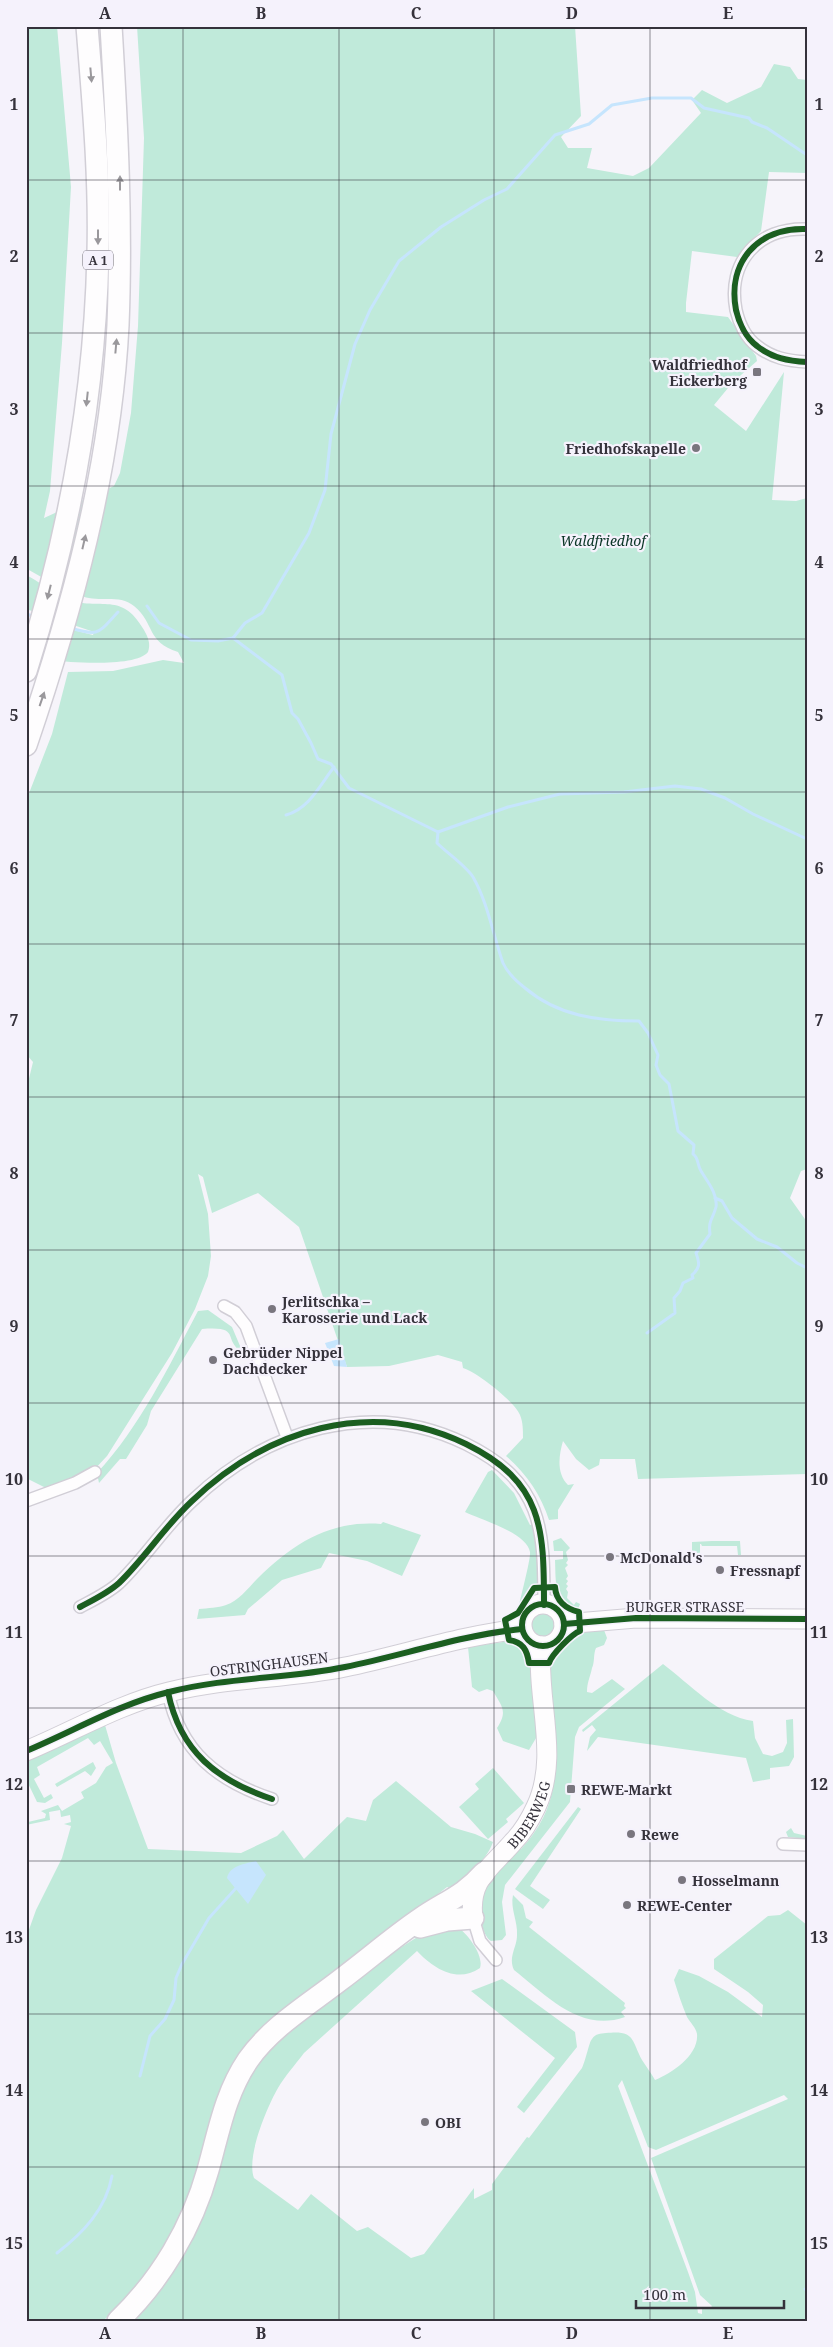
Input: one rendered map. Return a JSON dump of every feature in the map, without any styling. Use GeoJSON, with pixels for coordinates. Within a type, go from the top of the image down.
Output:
{"type":"FeatureCollection","features":[{"type":"Feature","properties":{"kind":"highway","name":"A 1"},"geometry":{"type":"LineString","coordinates":[[26,670],[41,624],[72,493],[86,405],[96,312],[98,177],[87,26]]}},
{"type":"Feature","properties":{"kind":"highway","name":"A 1"},"geometry":{"type":"LineString","coordinates":[[26,745],[53,668],[72,596],[98,480],[110,401],[118,326],[120,177],[111,26]]}},
{"type":"Feature","properties":{"kind":"highway"},"geometry":{"type":"LineString","coordinates":[[118,2321],[153,2281],[186,2228],[197,2204],[208,2170],[223,2109],[248,2060],[285,2022],[419,1920],[465,1892],[484,1872]]}},
{"type":"Feature","properties":{"kind":"highway"},"geometry":{"type":"LineString","coordinates":[[442,1906],[456,1904],[472,1914]]}},
{"type":"Feature","properties":{"kind":"highway"},"geometry":{"type":"LineString","coordinates":[[391,1942],[409,1932],[435,1922],[472,1914]]}},
{"type":"Feature","properties":{"kind":"main road"},"geometry":{"type":"LineString","coordinates":[[544,1605],[558,1610],[564,1624],[559,1638],[551,1644],[541,1646],[529,1640],[522,1629],[523,1618],[529,1610],[544,1605]]}},
{"type":"Feature","properties":{"kind":"main road","name":"BURGER STRASSE"},"geometry":{"type":"LineString","coordinates":[[564,1624],[636,1618],[807,1619]]}},
{"type":"Feature","properties":{"kind":"main road","name":"OSTRINGHAUSEN"},"geometry":{"type":"LineString","coordinates":[[26,1751],[125,1706],[168,1692],[215,1683],[320,1672],[436,1644],[522,1629]]}},
{"type":"Feature","properties":{"kind":"main road","name":"BIBERWEG"},"geometry":{"type":"LineString","coordinates":[[472,1914],[474,1890],[484,1872],[523,1830],[534,1812],[542,1793],[546,1746],[540,1687],[541,1646]]}},
{"type":"Feature","properties":{"kind":"street"},"geometry":{"type":"LineString","coordinates":[[807,230],[786,230],[757,244],[744,259],[738,271],[734,299],[739,321],[755,345],[776,357],[807,362]]}},
{"type":"Feature","properties":{"kind":"street"},"geometry":{"type":"LineString","coordinates":[[224,1306],[236,1312],[246,1326],[287,1437]]}},
{"type":"Feature","properties":{"kind":"street"},"geometry":{"type":"LineString","coordinates":[[80,1607],[119,1583],[175,1518],[210,1485],[242,1462],[287,1437],[335,1424],[365,1422],[410,1425],[441,1434],[486,1455],[516,1480],[536,1515],[544,1549],[544,1605]]}},
{"type":"Feature","properties":{"kind":"street"},"geometry":{"type":"LineString","coordinates":[[26,1502],[76,1483],[95,1472]]}},
{"type":"Feature","properties":{"kind":"street"},"geometry":{"type":"LineString","coordinates":[[168,1692],[180,1727],[196,1753],[228,1781],[272,1799]]}},
{"type":"Feature","properties":{"kind":"street"},"geometry":{"type":"LineString","coordinates":[[783,1844],[807,1845]]}},
{"type":"Feature","properties":{"kind":"street","name":"BIBERWEG"},"geometry":{"type":"LineString","coordinates":[[472,1914],[480,1942],[496,1960]]}},
{"type":"Feature","properties":{"kind":"green space","name":"Waldfriedhof"},"geometry":{"type":"Polygon","coordinates":[[[26,26],[57,26],[71,187],[62,343],[50,491],[44,518],[114,486],[120,473],[131,413],[138,326],[144,138],[137,26],[575,26],[581,116],[561,137],[568,148],[592,148],[587,168],[633,176],[649,168],[701,113],[692,100],[702,90],[727,103],[761,87],[774,64],[790,67],[798,79],[807,80],[807,173],[769,172],[761,231],[737,257],[692,251],[686,312],[728,317],[756,356],[757,361],[733,382],[714,405],[746,431],[784,372],[772,500],[796,501],[807,498],[807,1169],[801,1171],[790,1198],[807,1222],[807,1474],[638,1479],[635,1459],[600,1459],[599,1465],[589,1470],[576,1459],[563,1441],[560,1452],[560,1469],[568,1485],[574,1484],[558,1510],[558,1519],[549,1520],[542,1502],[532,1485],[506,1456],[523,1438],[523,1426],[517,1409],[503,1395],[486,1381],[463,1368],[462,1362],[438,1355],[389,1366],[347,1367],[299,1227],[258,1193],[212,1213],[203,1177],[198,1174],[208,1214],[211,1256],[208,1276],[195,1309],[172,1353],[107,1456],[93,1471],[50,1490],[26,1478],[26,1091],[33,1062],[26,1054],[26,801],[52,734],[68,672],[113,671],[163,660],[184,663],[178,652],[168,648],[156,638],[141,612],[134,606],[118,599],[95,599],[75,594],[26,568],[26,26]]]}},
{"type":"Feature","properties":{"kind":"green space"},"geometry":{"type":"Polygon","coordinates":[[[26,575],[58,595],[76,602],[108,604],[126,610],[135,617],[148,638],[148,652],[141,657],[131,660],[103,663],[53,660],[26,652],[26,618],[93,635],[94,632],[26,609],[26,575]]]}},
{"type":"Feature","properties":{"kind":"green space"},"geometry":{"type":"Polygon","coordinates":[[[208,1310],[232,1327],[243,1353],[233,1343],[227,1332],[215,1329],[202,1329],[151,1411],[147,1425],[126,1459],[120,1459],[99,1483],[97,1473],[127,1436],[140,1416],[165,1374],[198,1311],[208,1310]]]}},
{"type":"Feature","properties":{"kind":"green space"},"geometry":{"type":"Polygon","coordinates":[[[492,1470],[514,1493],[530,1525],[534,1524],[539,1566],[537,1585],[531,1588],[529,1597],[518,1610],[530,1556],[527,1545],[513,1533],[465,1512],[488,1472],[492,1470]]]}},
{"type":"Feature","properties":{"kind":"green space"},"geometry":{"type":"Polygon","coordinates":[[[383,1522],[421,1535],[402,1576],[367,1561],[329,1553],[321,1568],[282,1580],[248,1609],[245,1615],[197,1619],[199,1609],[231,1603],[285,1554],[314,1536],[345,1526],[381,1524],[383,1522]]]}},
{"type":"Feature","properties":{"kind":"green space"},"geometry":{"type":"Polygon","coordinates":[[[561,1538],[570,1548],[566,1552],[568,1560],[566,1563],[568,1565],[565,1568],[568,1576],[566,1579],[568,1581],[566,1584],[568,1586],[566,1589],[568,1592],[567,1598],[574,1605],[576,1602],[580,1604],[578,1609],[564,1603],[556,1584],[555,1560],[563,1559],[563,1551],[554,1551],[553,1541],[561,1538]]]}},
{"type":"Feature","properties":{"kind":"green space"},"geometry":{"type":"Polygon","coordinates":[[[740,1541],[741,1555],[738,1555],[737,1546],[702,1546],[700,1544],[700,1555],[692,1555],[692,1542],[740,1541]]]}},
{"type":"Feature","properties":{"kind":"green space"},"geometry":{"type":"Polygon","coordinates":[[[733,1600],[741,1600],[741,1609],[702,1608],[733,1607],[733,1600]]]}},
{"type":"Feature","properties":{"kind":"green space"},"geometry":{"type":"Polygon","coordinates":[[[543,1614],[551,1617],[554,1625],[551,1633],[543,1636],[535,1633],[532,1625],[535,1617],[543,1614]]]}},
{"type":"Feature","properties":{"kind":"green space"},"geometry":{"type":"Polygon","coordinates":[[[604,1630],[607,1638],[604,1645],[596,1648],[587,1692],[592,1693],[612,1679],[625,1689],[579,1727],[575,1737],[570,1802],[505,1885],[502,1902],[506,1935],[502,1940],[491,1941],[484,1932],[482,1925],[480,1901],[482,1889],[498,1868],[518,1848],[521,1849],[533,1834],[547,1809],[552,1791],[555,1767],[548,1687],[552,1663],[556,1655],[580,1633],[604,1630]]]}},
{"type":"Feature","properties":{"kind":"green space"},"geometry":{"type":"Polygon","coordinates":[[[503,1642],[514,1644],[521,1648],[527,1666],[532,1666],[532,1685],[539,1733],[529,1750],[503,1741],[497,1728],[503,1713],[499,1701],[493,1691],[487,1689],[479,1692],[472,1687],[468,1647],[503,1642]]]}},
{"type":"Feature","properties":{"kind":"green space"},"geometry":{"type":"Polygon","coordinates":[[[663,1664],[716,1706],[740,1718],[753,1721],[755,1738],[763,1754],[772,1756],[783,1752],[787,1743],[786,1720],[793,1719],[794,1757],[789,1766],[770,1768],[770,1779],[753,1782],[746,1758],[598,1737],[587,1751],[590,1737],[596,1730],[592,1725],[583,1732],[582,1730],[663,1664]]]}},
{"type":"Feature","properties":{"kind":"green space"},"geometry":{"type":"Polygon","coordinates":[[[105,1725],[116,1763],[148,1849],[241,1853],[277,1836],[283,1830],[304,1859],[347,1817],[366,1821],[373,1800],[396,1781],[451,1827],[493,1842],[481,1862],[452,1889],[447,1887],[278,2017],[203,2163],[181,2216],[155,2261],[128,2297],[103,2321],[26,2321],[26,1938],[36,1910],[62,1858],[71,1826],[64,1824],[71,1822],[70,1815],[61,1817],[60,1810],[49,1812],[50,1820],[26,1825],[26,1817],[28,1822],[45,1818],[46,1814],[41,1811],[58,1805],[62,1811],[84,1798],[81,1792],[96,1783],[106,1767],[113,1763],[100,1741],[94,1745],[88,1738],[37,1767],[40,1775],[34,1779],[44,1798],[51,1794],[53,1798],[45,1803],[37,1802],[26,1779],[26,1761],[105,1725]]]}},
{"type":"Feature","properties":{"kind":"green space"},"geometry":{"type":"Polygon","coordinates":[[[93,1762],[96,1768],[91,1776],[85,1771],[57,1787],[55,1784],[93,1762]]]}},
{"type":"Feature","properties":{"kind":"green space"},"geometry":{"type":"Polygon","coordinates":[[[493,1768],[524,1803],[506,1819],[508,1822],[488,1839],[459,1807],[479,1789],[475,1784],[493,1768]]]}},
{"type":"Feature","properties":{"kind":"green space"},"geometry":{"type":"Polygon","coordinates":[[[578,1807],[581,1809],[530,1886],[550,1900],[543,1909],[515,1889],[578,1807]]]}},
{"type":"Feature","properties":{"kind":"green space"},"geometry":{"type":"Polygon","coordinates":[[[791,1828],[794,1833],[807,1836],[807,1839],[788,1837],[786,1832],[791,1828]]]}},
{"type":"Feature","properties":{"kind":"green space"},"geometry":{"type":"Polygon","coordinates":[[[513,1895],[523,1905],[526,1918],[533,1922],[529,1927],[625,2003],[624,2006],[626,2008],[621,2012],[625,2017],[609,2021],[593,2020],[579,2016],[551,2000],[514,1970],[512,1956],[517,1940],[517,1930],[512,1905],[513,1895]]]}},
{"type":"Feature","properties":{"kind":"green space"},"geometry":{"type":"Polygon","coordinates":[[[788,1910],[807,1925],[807,2321],[130,2321],[241,2086],[277,2039],[364,1971],[422,1934],[433,1929],[460,1929],[478,1952],[481,1963],[480,1968],[471,1973],[463,1974],[446,1972],[430,1963],[417,1951],[304,2053],[287,2075],[273,2096],[263,2119],[255,2145],[252,2169],[254,2178],[298,2210],[311,2194],[357,2231],[368,2227],[411,2258],[424,2254],[474,2188],[474,2199],[492,2190],[492,2184],[582,2068],[591,2041],[595,2036],[615,2032],[627,2035],[633,2041],[655,2080],[669,2073],[689,2056],[694,2049],[697,2034],[687,2017],[674,1980],[679,1969],[699,1976],[728,1992],[762,2017],[763,2005],[748,1992],[714,1969],[714,1959],[768,1916],[780,1915],[788,1910]],[[622,2080],[618,2086],[688,2272],[695,2292],[698,2313],[702,2314],[702,2308],[710,2309],[712,2306],[700,2295],[651,2158],[788,2099],[784,2095],[656,2150],[648,2147],[622,2080]]]}},
{"type":"Feature","properties":{"kind":"green space"},"geometry":{"type":"Polygon","coordinates":[[[502,1979],[575,2032],[577,2047],[524,2113],[517,2107],[555,2058],[471,1991],[502,1979]]]}},
{"type":"Feature","properties":{"kind":"water"},"geometry":{"type":"Polygon","coordinates":[[[339,1339],[347,1367],[334,1366],[325,1343],[339,1339]]]}},
{"type":"Feature","properties":{"kind":"water"},"geometry":{"type":"Polygon","coordinates":[[[256,1861],[266,1875],[248,1904],[227,1878],[231,1870],[243,1864],[256,1861]]]}},
{"type":"Feature","properties":{"kind":"waterway"},"geometry":{"type":"LineString","coordinates":[[233,638],[245,623],[262,613],[309,533],[325,490],[331,434],[355,344],[370,310],[399,261],[441,227],[484,200],[507,189],[555,135],[589,124],[612,105],[652,98],[691,98],[704,108],[749,118],[752,122],[767,128],[807,155]]}},
{"type":"Feature","properties":{"kind":"waterway"},"geometry":{"type":"LineString","coordinates":[[147,606],[159,623],[191,640],[218,641],[233,638],[282,675],[292,713],[298,719],[318,759],[331,764],[349,788],[438,832]]}},
{"type":"Feature","properties":{"kind":"waterway"},"geometry":{"type":"LineString","coordinates":[[71,628],[88,632],[98,631],[118,612]]}},
{"type":"Feature","properties":{"kind":"waterway"},"geometry":{"type":"LineString","coordinates":[[26,613],[33,617]]}},
{"type":"Feature","properties":{"kind":"waterway"},"geometry":{"type":"LineString","coordinates":[[286,815],[301,808],[308,802],[334,767]]}},
{"type":"Feature","properties":{"kind":"waterway"},"geometry":{"type":"LineString","coordinates":[[438,832],[508,807],[560,794],[624,792],[675,786],[701,789],[725,798],[753,814],[807,839]]}},
{"type":"Feature","properties":{"kind":"waterway"},"geometry":{"type":"LineString","coordinates":[[438,832],[437,843],[473,877],[486,908],[503,963],[512,977],[538,997],[565,1011],[594,1018],[639,1021],[648,1033],[658,1055],[656,1065],[660,1075],[669,1084],[678,1131],[694,1145],[693,1154],[714,1193],[716,1207],[710,1222],[710,1234],[696,1253],[699,1263],[698,1268],[692,1275],[693,1278],[683,1283],[680,1291],[674,1298],[675,1313],[647,1333]]}},
{"type":"Feature","properties":{"kind":"waterway"},"geometry":{"type":"LineString","coordinates":[[715,1198],[722,1201],[732,1218],[757,1239],[777,1247],[797,1263],[807,1268]]}},
{"type":"Feature","properties":{"kind":"waterway"},"geometry":{"type":"LineString","coordinates":[[140,2076],[150,2036],[165,2019],[174,2000],[176,1978],[182,1964],[209,1918],[237,1887]]}},
{"type":"Feature","properties":{"kind":"waterway"},"geometry":{"type":"LineString","coordinates":[[57,2253],[84,2229],[99,2210],[105,2199],[112,2176]]}},
{"type":"Feature","properties":{"kind":"cycle path"},"geometry":{"type":"LineString","coordinates":[[807,229],[790,230],[774,234],[761,241],[750,251],[742,263],[736,277],[734,293],[739,320],[746,335],[753,343],[774,356],[787,360],[807,362]]}},
{"type":"Feature","properties":{"kind":"cycle path"},"geometry":{"type":"LineString","coordinates":[[80,1607],[119,1583],[182,1511],[221,1476],[253,1456],[286,1439],[321,1428],[357,1423],[393,1423],[430,1430],[466,1444],[511,1474],[525,1491],[534,1510],[540,1530],[543,1553],[544,1605]]}},
{"type":"Feature","properties":{"kind":"cycle path"},"geometry":{"type":"LineString","coordinates":[[555,1587],[557,1596],[562,1604],[579,1612],[580,1631],[563,1645],[549,1663],[529,1663],[524,1647],[509,1640],[505,1620],[518,1613],[534,1588],[555,1587]]}},
{"type":"Feature","properties":{"kind":"cycle path"},"geometry":{"type":"LineString","coordinates":[[543,1604],[558,1610],[564,1625],[558,1640],[543,1646],[528,1640],[522,1625],[528,1610],[543,1604]]}},
{"type":"Feature","properties":{"kind":"cycle path"},"geometry":{"type":"LineString","coordinates":[[564,1624],[636,1618],[807,1619]]}},
{"type":"Feature","properties":{"kind":"cycle path"},"geometry":{"type":"LineString","coordinates":[[26,1751],[132,1703],[169,1692],[213,1683],[323,1671],[477,1636],[522,1629]]}},
{"type":"Feature","properties":{"kind":"cycle path"},"geometry":{"type":"LineString","coordinates":[[168,1692],[182,1731],[204,1761],[235,1783],[272,1799]]}},
{"type":"Feature","properties":{"kind":"place","name":"Waldfriedhof Eickerberg"},"geometry":{"type":"Point","coordinates":[757,372]}},
{"type":"Feature","properties":{"kind":"place","name":"Friedhofskapelle"},"geometry":{"type":"Point","coordinates":[696,448]}},
{"type":"Feature","properties":{"kind":"place","name":"Jerlitschka – Karosserie und Lack"},"geometry":{"type":"Point","coordinates":[272,1309]}},
{"type":"Feature","properties":{"kind":"place","name":"Gebrüder Nippel Dachdecker"},"geometry":{"type":"Point","coordinates":[213,1360]}},
{"type":"Feature","properties":{"kind":"place","name":"McDonald's"},"geometry":{"type":"Point","coordinates":[610,1557]}},
{"type":"Feature","properties":{"kind":"place","name":"Fressnapf"},"geometry":{"type":"Point","coordinates":[720,1570]}},
{"type":"Feature","properties":{"kind":"place","name":"REWE-Markt"},"geometry":{"type":"Point","coordinates":[571,1789]}},
{"type":"Feature","properties":{"kind":"place","name":"Rewe"},"geometry":{"type":"Point","coordinates":[631,1834]}},
{"type":"Feature","properties":{"kind":"place","name":"Hosselmann"},"geometry":{"type":"Point","coordinates":[682,1880]}},
{"type":"Feature","properties":{"kind":"place","name":"REWE-Center"},"geometry":{"type":"Point","coordinates":[627,1905]}},
{"type":"Feature","properties":{"kind":"place","name":"OBI"},"geometry":{"type":"Point","coordinates":[425,2122]}}]}
